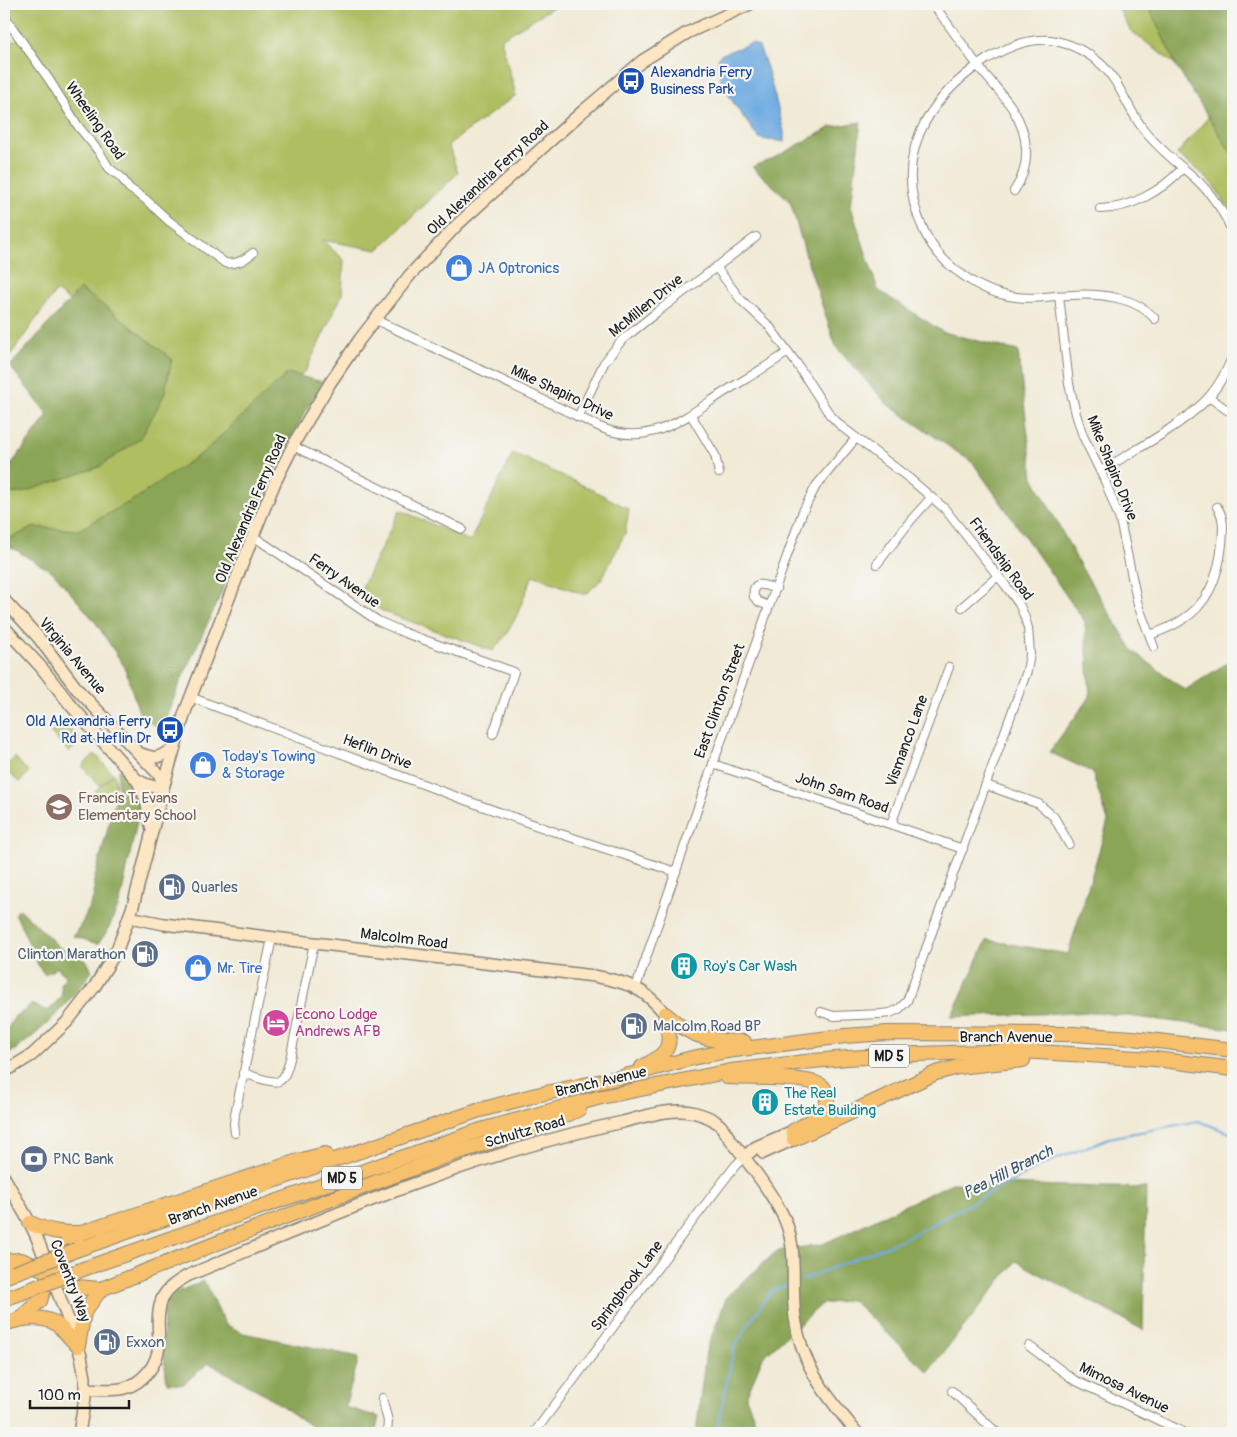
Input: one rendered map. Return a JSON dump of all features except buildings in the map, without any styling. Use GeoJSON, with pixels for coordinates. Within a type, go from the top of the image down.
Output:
{"type":"FeatureCollection","features":[{"type":"Feature","properties":{"kind":"highway"},"geometry":{"type":"LineString","coordinates":[[665,1014],[687,1030],[705,1038],[730,1042],[806,1041]]}},
{"type":"Feature","properties":{"kind":"highway"},"geometry":{"type":"LineString","coordinates":[[622,1077],[663,1054],[669,1042],[665,1014]]}},
{"type":"Feature","properties":{"kind":"highway","name":"Branch Avenue"},"geometry":{"type":"LineString","coordinates":[[9,1275],[364,1149],[480,1110],[526,1097],[622,1077],[692,1058],[727,1051],[845,1036],[887,1033],[1073,1034],[1133,1038],[1233,1050]]}},
{"type":"Feature","properties":{"kind":"highway","name":"Branch Avenue"},"geometry":{"type":"LineString","coordinates":[[4,1299],[86,1268],[481,1130],[601,1097],[704,1076],[813,1060],[1020,1051],[1155,1059],[1233,1069]]}},
{"type":"Feature","properties":{"kind":"highway"},"geometry":{"type":"LineString","coordinates":[[794,1135],[936,1073],[958,1067],[1076,1054]]}},
{"type":"Feature","properties":{"kind":"highway"},"geometry":{"type":"LineString","coordinates":[[704,1076],[797,1080],[815,1083],[824,1088],[828,1099],[825,1108],[819,1116],[794,1135]]}},
{"type":"Feature","properties":{"kind":"highway"},"geometry":{"type":"LineString","coordinates":[[4,1261],[21,1260],[50,1272],[77,1287],[101,1289],[291,1213],[453,1153],[559,1119],[601,1097]]}},
{"type":"Feature","properties":{"kind":"highway"},"geometry":{"type":"LineString","coordinates":[[30,1223],[45,1230],[62,1233],[81,1233],[298,1161],[362,1144],[411,1134]]}},
{"type":"Feature","properties":{"kind":"highway"},"geometry":{"type":"LineString","coordinates":[[4,1324],[18,1319],[40,1301],[50,1272],[64,1246],[81,1233]]}},
{"type":"Feature","properties":{"kind":"highway"},"geometry":{"type":"LineString","coordinates":[[78,1346],[84,1312],[101,1289]]}},
{"type":"Feature","properties":{"kind":"highway"},"geometry":{"type":"LineString","coordinates":[[18,1319],[43,1319],[55,1323],[78,1346]]}},
{"type":"Feature","properties":{"kind":"street","name":"Old Alexandria Ferry Road"},"geometry":{"type":"LineString","coordinates":[[4,1072],[32,1054],[67,1022],[95,986],[117,950],[129,918],[165,781],[190,697],[253,536],[275,482],[293,446],[330,383],[374,319],[410,275],[458,224],[574,119],[642,61],[687,32],[750,4]]}},
{"type":"Feature","properties":{"kind":"street"},"geometry":{"type":"LineString","coordinates":[[933,4],[1012,109],[1022,129],[1026,163],[1023,175],[1014,191]]}},
{"type":"Feature","properties":{"kind":"street","name":"Wheeling Road"},"geometry":{"type":"LineString","coordinates":[[4,16],[50,81],[78,126],[100,153],[109,168],[121,177],[129,188],[146,199],[170,221],[225,263],[233,264],[253,253]]}},
{"type":"Feature","properties":{"kind":"street"},"geometry":{"type":"LineString","coordinates":[[1155,320],[1140,307],[1123,300],[1074,294],[1031,298],[1007,296],[991,291],[972,282],[957,271],[933,248],[916,210],[911,179],[914,148],[922,127],[942,96],[978,66],[1017,44],[1043,40],[1056,41],[1083,51],[1101,64],[1110,74],[1142,128],[1167,156],[1193,176],[1210,193],[1233,233]]}},
{"type":"Feature","properties":{"kind":"street"},"geometry":{"type":"LineString","coordinates":[[1100,209],[1118,207],[1147,196],[1169,182],[1182,169]]}},
{"type":"Feature","properties":{"kind":"street","name":"McMillen Drive"},"geometry":{"type":"LineString","coordinates":[[578,416],[600,370],[616,347],[637,327],[756,236]]}},
{"type":"Feature","properties":{"kind":"street","name":"Friendship Road"},"geometry":{"type":"LineString","coordinates":[[716,267],[741,300],[769,326],[830,414],[856,438],[910,479],[950,515],[1013,595],[1024,615],[1029,638],[1030,654],[1027,671],[907,1001],[902,1008],[881,1014],[838,1016],[821,1012]]}},
{"type":"Feature","properties":{"kind":"street","name":"Mike Shapiro Drive"},"geometry":{"type":"LineString","coordinates":[[1059,296],[1067,367],[1074,405],[1083,436],[1101,470],[1120,520],[1138,605],[1154,647]]}},
{"type":"Feature","properties":{"kind":"street","name":"Mike Shapiro Drive"},"geometry":{"type":"LineString","coordinates":[[374,319],[608,430],[626,435],[663,429],[691,415],[788,352]]}},
{"type":"Feature","properties":{"kind":"street"},"geometry":{"type":"LineString","coordinates":[[1101,470],[1177,423],[1201,405],[1227,370],[1233,355]]}},
{"type":"Feature","properties":{"kind":"street"},"geometry":{"type":"LineString","coordinates":[[1208,397],[1227,410]]}},
{"type":"Feature","properties":{"kind":"street"},"geometry":{"type":"LineString","coordinates":[[691,415],[715,455],[719,473]]}},
{"type":"Feature","properties":{"kind":"street","name":"East Clinton Street"},"geometry":{"type":"LineString","coordinates":[[636,988],[713,764],[806,504],[823,478],[856,438]]}},
{"type":"Feature","properties":{"kind":"street"},"geometry":{"type":"LineString","coordinates":[[293,446],[462,529]]}},
{"type":"Feature","properties":{"kind":"street"},"geometry":{"type":"LineString","coordinates":[[877,564],[911,520],[931,498]]}},
{"type":"Feature","properties":{"kind":"street"},"geometry":{"type":"LineString","coordinates":[[1150,635],[1170,627],[1188,616],[1198,608],[1211,588],[1216,578],[1219,564],[1222,535],[1223,520],[1217,507]]}},
{"type":"Feature","properties":{"kind":"street","name":"Ferry Avenue"},"geometry":{"type":"LineString","coordinates":[[253,536],[389,627],[514,672],[493,734]]}},
{"type":"Feature","properties":{"kind":"street"},"geometry":{"type":"LineString","coordinates":[[962,607],[998,576]]}},
{"type":"Feature","properties":{"kind":"street"},"geometry":{"type":"LineString","coordinates":[[769,606],[754,598],[754,589],[757,585],[761,584],[776,589]]}},
{"type":"Feature","properties":{"kind":"street","name":"Virginia Avenue"},"geometry":{"type":"LineString","coordinates":[[4,592],[13,602],[23,621]]}},
{"type":"Feature","properties":{"kind":"street","name":"Virginia Avenue"},"geometry":{"type":"LineString","coordinates":[[4,600],[38,637],[77,690],[165,781]]}},
{"type":"Feature","properties":{"kind":"street","name":"Virginia Avenue"},"geometry":{"type":"LineString","coordinates":[[4,605],[23,621]]}},
{"type":"Feature","properties":{"kind":"street","name":"Virginia Avenue"},"geometry":{"type":"LineString","coordinates":[[4,627],[41,667],[69,703],[136,778]]}},
{"type":"Feature","properties":{"kind":"street","name":"Vismanco Lane"},"geometry":{"type":"LineString","coordinates":[[891,824],[949,667]]}},
{"type":"Feature","properties":{"kind":"street","name":"Heflin Drive"},"geometry":{"type":"LineString","coordinates":[[190,697],[465,800],[676,872]]}},
{"type":"Feature","properties":{"kind":"street"},"geometry":{"type":"LineString","coordinates":[[138,753],[154,758],[174,749]]}},
{"type":"Feature","properties":{"kind":"street","name":"John Sam Road"},"geometry":{"type":"LineString","coordinates":[[713,764],[963,850]]}},
{"type":"Feature","properties":{"kind":"street"},"geometry":{"type":"LineString","coordinates":[[136,778],[154,787],[165,781]]}},
{"type":"Feature","properties":{"kind":"street"},"geometry":{"type":"LineString","coordinates":[[136,778],[144,794],[152,832]]}},
{"type":"Feature","properties":{"kind":"street"},"geometry":{"type":"LineString","coordinates":[[986,784],[1039,804],[1054,816],[1069,844]]}},
{"type":"Feature","properties":{"kind":"street","name":"Malcolm Road"},"geometry":{"type":"LineString","coordinates":[[129,918],[272,938],[594,976],[614,980],[636,988],[651,999],[665,1014]]}},
{"type":"Feature","properties":{"kind":"street"},"geometry":{"type":"LineString","coordinates":[[235,1133],[235,1114],[272,938]]}},
{"type":"Feature","properties":{"kind":"street"},"geometry":{"type":"LineString","coordinates":[[243,1073],[270,1081],[281,1080],[284,1075],[290,1059],[314,943]]}},
{"type":"Feature","properties":{"kind":"street","name":"Schultz Road"},"geometry":{"type":"LineString","coordinates":[[85,1389],[114,1390],[132,1386],[143,1378],[152,1368],[159,1348],[158,1314],[163,1298],[171,1287],[187,1276],[349,1208],[441,1175],[558,1137],[676,1111],[697,1113],[718,1122],[763,1182],[779,1208],[788,1227],[793,1249],[795,1318],[801,1342],[810,1367],[825,1394],[857,1433]]}},
{"type":"Feature","properties":{"kind":"street"},"geometry":{"type":"LineString","coordinates":[[744,1157],[759,1154],[794,1135]]}},
{"type":"Feature","properties":{"kind":"street","name":"Springbrook Lane"},"geometry":{"type":"LineString","coordinates":[[534,1433],[688,1226],[744,1157]]}},
{"type":"Feature","properties":{"kind":"street","name":"Coventry Way"},"geometry":{"type":"LineString","coordinates":[[4,1177],[30,1223],[78,1346],[85,1389],[79,1433]]}},
{"type":"Feature","properties":{"kind":"street","name":"Mimosa Avenue"},"geometry":{"type":"LineString","coordinates":[[1029,1346],[1074,1380],[1185,1433]]}},
{"type":"Feature","properties":{"kind":"street"},"geometry":{"type":"LineString","coordinates":[[952,1391],[997,1433]]}},
{"type":"Feature","properties":{"kind":"street"},"geometry":{"type":"LineString","coordinates":[[382,1398],[388,1421],[387,1433]]}},
{"type":"Feature","properties":{"kind":"green space"},"geometry":{"type":"Polygon","coordinates":[[[4,4],[558,4],[501,39],[516,95],[448,145],[458,173],[378,250],[322,240],[344,260],[342,295],[306,370],[230,444],[58,548],[4,549],[4,488],[69,464],[99,323],[56,291],[4,364],[4,43],[29,37],[4,11],[4,4]]]}},
{"type":"Feature","properties":{"kind":"green space"},"geometry":{"type":"Polygon","coordinates":[[[1116,4],[1137,4],[1167,18],[1233,4],[1233,214],[1214,186],[1199,171],[1177,154],[1212,113],[1176,65],[1130,30],[1116,4]]]}},
{"type":"Feature","properties":{"kind":"green space"},"geometry":{"type":"Polygon","coordinates":[[[1147,4],[1233,4],[1233,156],[1178,69],[1147,4]]]}},
{"type":"Feature","properties":{"kind":"green space"},"geometry":{"type":"Polygon","coordinates":[[[861,122],[851,207],[878,290],[943,332],[1018,351],[1033,477],[1081,567],[1133,651],[1185,690],[1233,659],[1233,775],[1230,788],[1233,789],[1233,1029],[1095,1012],[951,1017],[987,940],[1068,954],[1108,821],[1092,772],[1049,752],[1090,697],[1085,622],[973,463],[887,404],[836,347],[790,201],[752,167],[776,157],[831,127],[861,122]]]}},
{"type":"Feature","properties":{"kind":"green space"},"geometry":{"type":"Polygon","coordinates":[[[80,289],[172,359],[164,395],[141,438],[99,467],[21,493],[4,494],[4,474],[48,415],[10,366],[80,289]]]}},
{"type":"Feature","properties":{"kind":"green space"},"geometry":{"type":"Polygon","coordinates":[[[288,373],[323,382],[277,465],[179,685],[162,729],[141,718],[124,666],[96,623],[53,572],[4,541],[34,527],[78,530],[135,499],[205,451],[288,373]]]}},
{"type":"Feature","properties":{"kind":"green space"},"geometry":{"type":"Polygon","coordinates":[[[513,453],[589,488],[629,509],[625,533],[612,559],[601,580],[585,595],[533,575],[516,617],[506,635],[493,651],[384,612],[358,595],[400,510],[470,541],[513,453]]]}},
{"type":"Feature","properties":{"kind":"green space"},"geometry":{"type":"Polygon","coordinates":[[[64,721],[81,741],[69,752],[51,733],[64,721]]]}},
{"type":"Feature","properties":{"kind":"green space"},"geometry":{"type":"Polygon","coordinates":[[[95,754],[113,774],[100,786],[82,766],[95,754]]]}},
{"type":"Feature","properties":{"kind":"green space"},"geometry":{"type":"Polygon","coordinates":[[[15,757],[29,773],[19,782],[4,768],[15,757]]]}},
{"type":"Feature","properties":{"kind":"green space"},"geometry":{"type":"Polygon","coordinates":[[[119,770],[126,775],[139,798],[138,817],[120,902],[108,930],[98,944],[73,936],[82,923],[94,896],[94,881],[118,790],[119,770]]]}},
{"type":"Feature","properties":{"kind":"green space"},"geometry":{"type":"Polygon","coordinates":[[[114,774],[116,783],[114,789],[103,801],[95,791],[114,774]]]}},
{"type":"Feature","properties":{"kind":"green space"},"geometry":{"type":"Polygon","coordinates":[[[20,909],[60,948],[87,961],[92,971],[52,1019],[18,1048],[4,1057],[4,1034],[15,1016],[31,1004],[48,1011],[62,996],[61,983],[66,976],[56,967],[44,974],[39,967],[15,913],[20,909]]]}},
{"type":"Feature","properties":{"kind":"green space"},"geometry":{"type":"Polygon","coordinates":[[[952,1183],[1146,1188],[1143,1330],[1016,1261],[928,1372],[852,1300],[822,1304],[763,1357],[746,1397],[760,1433],[696,1433],[706,1351],[727,1296],[777,1251],[823,1244],[952,1183]]]}},
{"type":"Feature","properties":{"kind":"green space"},"geometry":{"type":"Polygon","coordinates":[[[204,1281],[225,1324],[243,1333],[359,1357],[345,1407],[379,1417],[375,1433],[321,1433],[263,1393],[209,1363],[182,1385],[167,1383],[163,1348],[164,1311],[174,1293],[204,1281]]]}},
{"type":"Feature","properties":{"kind":"water"},"geometry":{"type":"Polygon","coordinates":[[[752,43],[759,47],[767,68],[784,132],[784,142],[758,137],[730,97],[719,74],[718,64],[720,55],[752,43]]]}},
{"type":"Feature","properties":{"kind":"waterway","name":"Pea Hill Branch"},"geometry":{"type":"LineString","coordinates":[[802,1280],[906,1238],[1044,1164],[1109,1138],[1198,1121],[1233,1134]]}},
{"type":"Feature","properties":{"kind":"waterway","name":"Pea Hill Branch"},"geometry":{"type":"LineString","coordinates":[[717,1433],[735,1345],[770,1292],[788,1285]]}},
{"type":"Feature","properties":{"kind":"place","name":"Alexandria Ferry Business Park"},"geometry":{"type":"Point","coordinates":[631,81]}},
{"type":"Feature","properties":{"kind":"place","name":"JA Optronics"},"geometry":{"type":"Point","coordinates":[459,268]}},
{"type":"Feature","properties":{"kind":"place","name":"Old Alexandria Ferry Rd at Heflin Dr"},"geometry":{"type":"Point","coordinates":[170,730]}},
{"type":"Feature","properties":{"kind":"place","name":"Today's Towing & Storage"},"geometry":{"type":"Point","coordinates":[203,765]}},
{"type":"Feature","properties":{"kind":"place","name":"Francis T. Evans Elementary School"},"geometry":{"type":"Point","coordinates":[59,807]}},
{"type":"Feature","properties":{"kind":"place","name":"Quarles"},"geometry":{"type":"Point","coordinates":[172,887]}},
{"type":"Feature","properties":{"kind":"place","name":"Clinton Marathon"},"geometry":{"type":"Point","coordinates":[145,954]}},
{"type":"Feature","properties":{"kind":"place","name":"Roy's Car Wash"},"geometry":{"type":"Point","coordinates":[684,966]}},
{"type":"Feature","properties":{"kind":"place","name":"Mr. Tire"},"geometry":{"type":"Point","coordinates":[198,968]}},
{"type":"Feature","properties":{"kind":"place","name":"Econo Lodge Andrews AFB"},"geometry":{"type":"Point","coordinates":[276,1023]}},
{"type":"Feature","properties":{"kind":"place","name":"Malcolm Road BP"},"geometry":{"type":"Point","coordinates":[634,1026]}},
{"type":"Feature","properties":{"kind":"place","name":"The Real Estate Building"},"geometry":{"type":"Point","coordinates":[765,1102]}},
{"type":"Feature","properties":{"kind":"place","name":"PNC Bank"},"geometry":{"type":"Point","coordinates":[34,1159]}},
{"type":"Feature","properties":{"kind":"place","name":"Exxon"},"geometry":{"type":"Point","coordinates":[107,1342]}}]}
